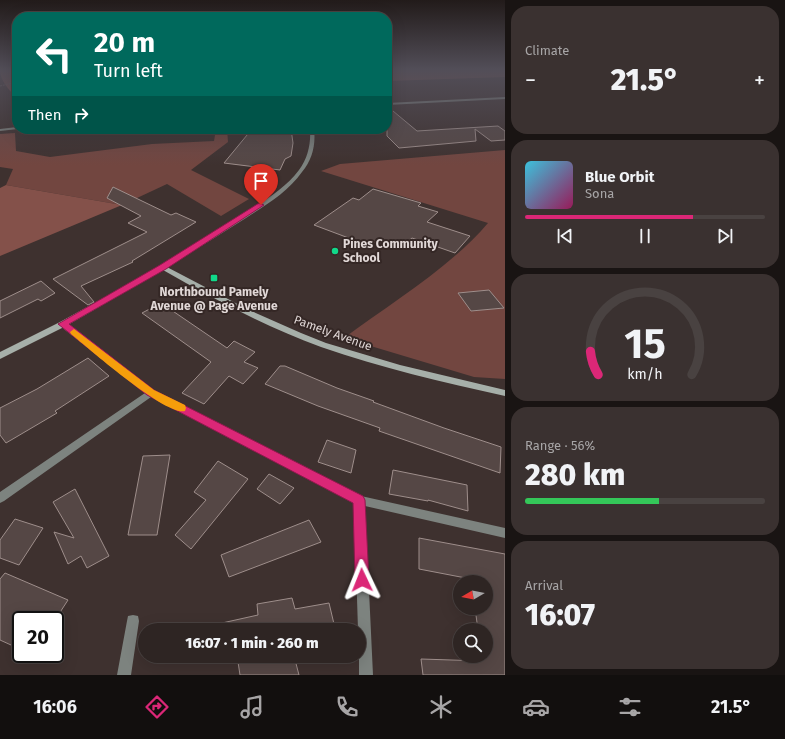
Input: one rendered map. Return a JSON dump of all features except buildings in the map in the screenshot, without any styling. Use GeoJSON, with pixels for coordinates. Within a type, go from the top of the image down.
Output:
{"type":"FeatureCollection","features":[{"type":"Feature","properties":{"kind":"street"},"geometry":{"type":"LineString","coordinates":[[392,104],[436,102]]}},
{"type":"Feature","properties":{"kind":"street"},"geometry":{"type":"LineString","coordinates":[[0,130],[12,129]]}},
{"type":"Feature","properties":{"kind":"street"},"geometry":{"type":"LineString","coordinates":[[0,356],[63,324],[163,267],[270,199],[288,184],[301,170],[308,158],[313,140],[312,134]]}},
{"type":"Feature","properties":{"kind":"street","name":"Pamely Avenue"},"geometry":{"type":"LineString","coordinates":[[163,267],[244,310],[300,335],[367,358],[505,393]]}},
{"type":"Feature","properties":{"kind":"street"},"geometry":{"type":"LineString","coordinates":[[63,324],[151,392],[359,500],[505,533]]}},
{"type":"Feature","properties":{"kind":"street"},"geometry":{"type":"LineString","coordinates":[[0,498],[151,392]]}},
{"type":"Feature","properties":{"kind":"street"},"geometry":{"type":"LineString","coordinates":[[359,500],[366,675]]}},
{"type":"Feature","properties":{"kind":"street"},"geometry":{"type":"LineString","coordinates":[[124,675],[133,621]]}},
{"type":"Feature","properties":{"kind":"shaded area"},"geometry":{"type":"Polygon","coordinates":[[[0,134],[15,134],[16,151],[50,157],[152,144],[214,141],[215,134],[227,134],[228,142],[191,170],[249,199],[221,216],[167,184],[122,205],[6,185],[13,169],[0,167],[0,134]]]}},
{"type":"Feature","properties":{"kind":"shaded area"},"geometry":{"type":"Polygon","coordinates":[[[505,150],[505,379],[474,377],[344,338],[439,269],[473,239],[488,223],[321,171],[340,164],[505,150]]]}},
{"type":"Feature","properties":{"kind":"shaded area"},"geometry":{"type":"Polygon","coordinates":[[[6,185],[122,205],[0,256],[0,188],[6,185]]]}},
{"type":"Feature","properties":{"kind":"slow traffic"},"geometry":{"type":"LineString","coordinates":[[74,332],[151,392],[181,408]]}},
{"type":"Feature","properties":{"kind":"place","name":"Pines Community School"},"geometry":{"type":"Point","coordinates":[335,251]}},
{"type":"Feature","properties":{"kind":"place","name":"Northbound Pamely Avenue @ Page Avenue"},"geometry":{"type":"Point","coordinates":[214,278]}},
{"type":"Feature","properties":{"kind":"route"},"geometry":{"type":"LineString","coordinates":[[261,205],[163,267],[63,324],[151,392],[359,500],[362,580]]}}]}
